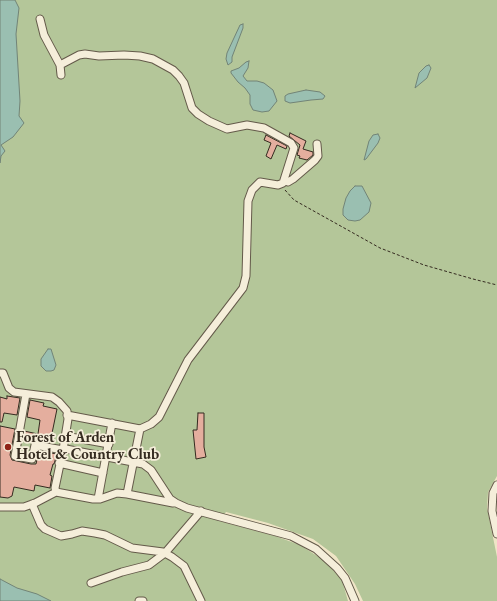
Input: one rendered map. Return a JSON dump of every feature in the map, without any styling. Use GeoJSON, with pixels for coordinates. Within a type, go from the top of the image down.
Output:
{"type":"FeatureCollection","features":[{"type":"Feature","properties":{"kind":"street"},"geometry":{"type":"LineString","coordinates":[[40,19],[44,34],[60,65],[61,75]]}},
{"type":"Feature","properties":{"kind":"street"},"geometry":{"type":"LineString","coordinates":[[60,65],[79,55],[85,54],[99,56],[140,56],[153,59],[166,65],[179,76],[184,83],[192,108],[209,122],[226,129],[247,126],[264,128],[291,143],[294,148],[283,183]]}},
{"type":"Feature","properties":{"kind":"street"},"geometry":{"type":"LineString","coordinates":[[67,415],[140,429],[151,424],[159,417],[188,360],[243,288],[246,276],[248,201],[252,190],[260,182],[288,182],[315,160],[318,156],[317,144]]}},
{"type":"Feature","properties":{"kind":"street"},"geometry":{"type":"LineString","coordinates":[[0,373],[3,373],[9,388],[14,392],[52,397],[67,411],[68,419],[63,450],[59,463],[55,488],[56,492]]}},
{"type":"Feature","properties":{"kind":"street"},"geometry":{"type":"LineString","coordinates":[[26,394],[15,456],[32,459],[35,445],[63,450],[66,449],[143,464],[150,470],[170,499],[176,503]]}},
{"type":"Feature","properties":{"kind":"street"},"geometry":{"type":"LineString","coordinates":[[98,499],[112,424]]}},
{"type":"Feature","properties":{"kind":"street"},"geometry":{"type":"LineString","coordinates":[[128,494],[140,429]]}},
{"type":"Feature","properties":{"kind":"street"},"geometry":{"type":"LineString","coordinates":[[65,436],[109,444]]}},
{"type":"Feature","properties":{"kind":"street"},"geometry":{"type":"LineString","coordinates":[[59,463],[103,473]]}},
{"type":"Feature","properties":{"kind":"street"},"geometry":{"type":"LineString","coordinates":[[497,484],[493,493],[492,510],[497,534]]}},
{"type":"Feature","properties":{"kind":"street"},"geometry":{"type":"LineString","coordinates":[[0,507],[24,507],[56,492],[93,499],[98,499],[117,493],[128,494],[176,503],[290,536],[316,549],[337,568],[345,578],[356,601]]}},
{"type":"Feature","properties":{"kind":"street"},"geometry":{"type":"LineString","coordinates":[[32,504],[41,525],[45,529],[61,536],[82,531],[105,535],[132,548],[165,553],[184,566],[201,601]]}},
{"type":"Feature","properties":{"kind":"street"},"geometry":{"type":"LineString","coordinates":[[91,583],[122,572],[149,565],[165,553],[201,511]]}},
{"type":"Feature","properties":{"kind":"path"},"geometry":{"type":"LineString","coordinates":[[283,183],[294,200],[380,248],[424,265],[473,280],[497,285]]}},
{"type":"Feature","properties":{"kind":"shaded area"},"geometry":{"type":"Polygon","coordinates":[[[0,0],[497,0],[497,476],[488,492],[487,508],[497,557],[497,601],[363,601],[355,584],[336,556],[313,539],[268,523],[226,512],[219,521],[275,536],[300,545],[325,561],[342,580],[348,601],[0,601],[0,0]]]}},
{"type":"Feature","properties":{"kind":"shaded area"},"geometry":{"type":"Polygon","coordinates":[[[0,0],[15,0],[19,8],[16,34],[20,101],[19,116],[24,123],[13,137],[1,145],[5,151],[1,156],[0,163],[0,0]]]}},
{"type":"Feature","properties":{"kind":"shaded area"},"geometry":{"type":"Polygon","coordinates":[[[243,24],[243,28],[232,57],[232,62],[228,65],[226,59],[227,53],[240,25],[243,24]]]}},
{"type":"Feature","properties":{"kind":"shaded area"},"geometry":{"type":"Polygon","coordinates":[[[249,61],[248,68],[243,76],[247,81],[264,83],[273,90],[277,101],[269,111],[262,112],[253,110],[250,104],[250,95],[231,73],[231,71],[239,68],[249,61]]]}},
{"type":"Feature","properties":{"kind":"shaded area"},"geometry":{"type":"Polygon","coordinates":[[[429,65],[431,68],[427,78],[415,88],[419,73],[429,65]]]}},
{"type":"Feature","properties":{"kind":"shaded area"},"geometry":{"type":"Polygon","coordinates":[[[306,90],[320,92],[325,96],[323,99],[290,103],[285,101],[285,96],[288,94],[306,90]]]}},
{"type":"Feature","properties":{"kind":"shaded area"},"geometry":{"type":"Polygon","coordinates":[[[378,134],[380,138],[378,143],[364,160],[369,141],[373,135],[378,134]]]}},
{"type":"Feature","properties":{"kind":"shaded area"},"geometry":{"type":"Polygon","coordinates":[[[355,186],[362,186],[371,203],[369,212],[360,220],[355,221],[348,220],[343,215],[343,209],[346,198],[355,186]]]}},
{"type":"Feature","properties":{"kind":"shaded area"},"geometry":{"type":"Polygon","coordinates":[[[48,349],[51,349],[56,365],[54,370],[51,371],[46,371],[41,366],[41,359],[48,349]]]}},
{"type":"Feature","properties":{"kind":"shaded area"},"geometry":{"type":"Polygon","coordinates":[[[0,579],[17,588],[37,594],[51,601],[0,601],[0,579]]]}},
{"type":"Feature","properties":{"kind":"building"},"geometry":{"type":"Polygon","coordinates":[[[290,133],[306,141],[303,149],[313,152],[313,155],[307,160],[299,158],[300,156],[297,155],[300,145],[289,136],[290,133]]]}},
{"type":"Feature","properties":{"kind":"building"},"geometry":{"type":"Polygon","coordinates":[[[266,135],[287,146],[286,149],[277,145],[271,159],[266,156],[271,143],[264,140],[266,135]]]}},
{"type":"Feature","properties":{"kind":"building"},"geometry":{"type":"Polygon","coordinates":[[[7,396],[20,398],[17,415],[4,413],[2,422],[0,422],[0,397],[7,399],[7,396]]]}},
{"type":"Feature","properties":{"kind":"building"},"geometry":{"type":"Polygon","coordinates":[[[30,400],[44,403],[43,406],[57,409],[50,443],[36,440],[31,442],[23,440],[24,431],[38,434],[40,420],[27,417],[30,400]]]}},
{"type":"Feature","properties":{"kind":"building"},"geometry":{"type":"Polygon","coordinates":[[[198,413],[204,413],[204,447],[206,457],[196,459],[193,430],[197,430],[198,413]]]}},
{"type":"Feature","properties":{"kind":"building"},"geometry":{"type":"Polygon","coordinates":[[[0,426],[15,429],[10,455],[12,460],[36,464],[39,451],[57,454],[50,475],[52,476],[50,488],[35,485],[34,491],[14,487],[12,496],[8,498],[0,497],[0,426]]]}},
{"type":"Feature","properties":{"kind":"place","name":"Forest of Arden Hotel & Country Club"},"geometry":{"type":"Point","coordinates":[8,447]}}]}
